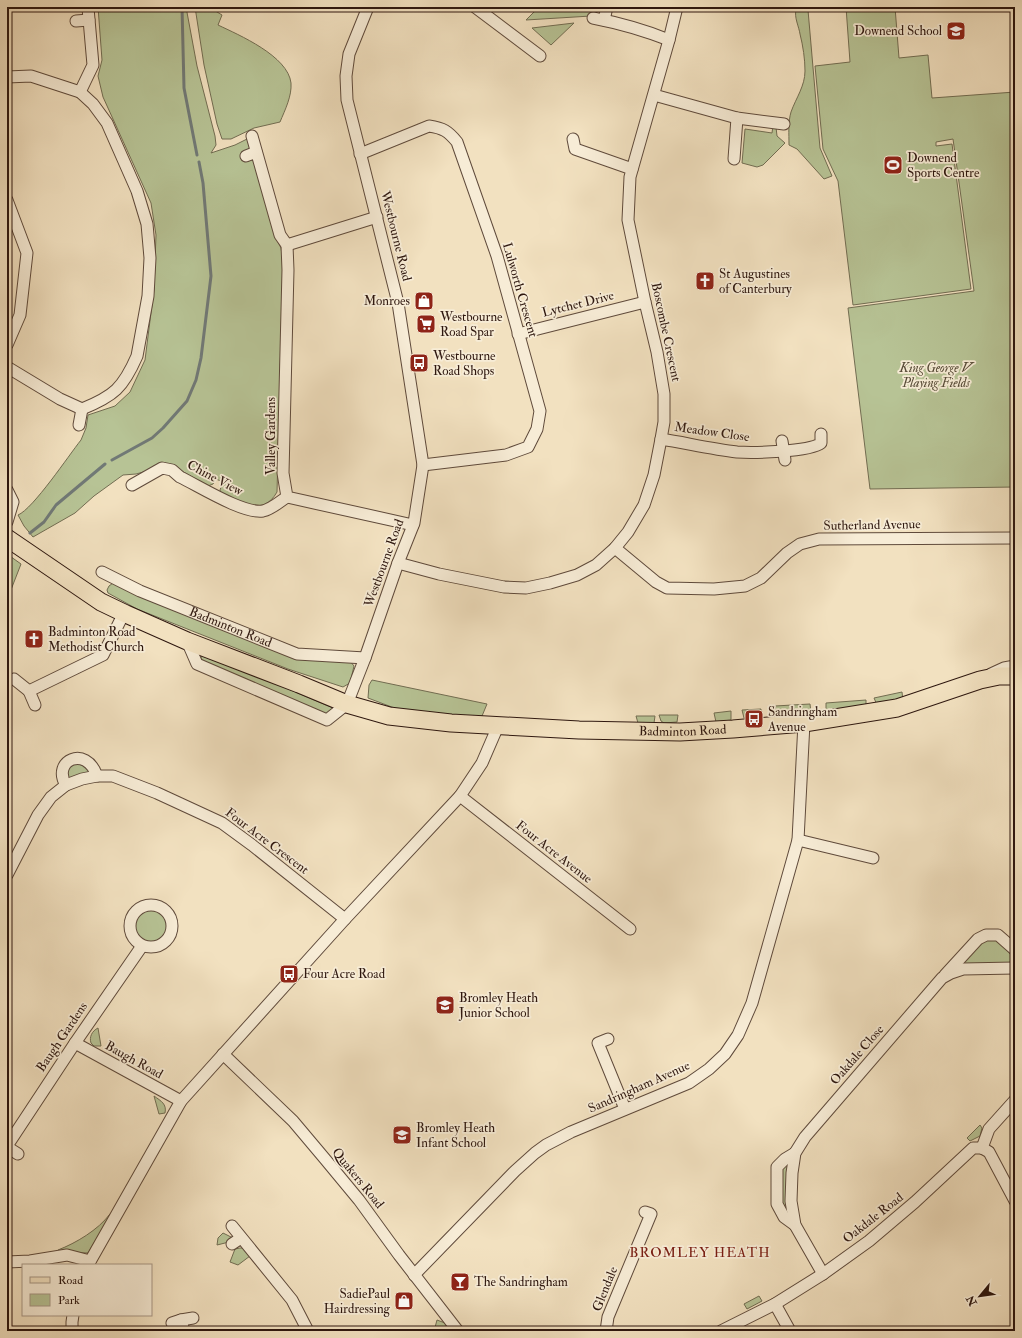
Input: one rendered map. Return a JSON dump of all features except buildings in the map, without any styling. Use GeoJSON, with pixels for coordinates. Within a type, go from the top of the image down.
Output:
{"type":"FeatureCollection","features":[{"type":"Feature","properties":{"kind":"main road","name":"Badminton Road"},"geometry":{"type":"LineString","coordinates":[[7,538],[101,602],[124,613],[187,641],[347,704],[388,716],[451,723],[579,730],[680,732],[733,729],[804,723],[897,708],[980,680],[999,676],[1015,676]]}},
{"type":"Feature","properties":{"kind":"street","name":"Westbourne Road"},"geometry":{"type":"LineString","coordinates":[[347,704],[413,524],[423,465],[398,303],[347,100],[346,76],[349,54],[368,7]]}},
{"type":"Feature","properties":{"kind":"street"},"geometry":{"type":"LineString","coordinates":[[475,7],[540,56]]}},
{"type":"Feature","properties":{"kind":"street"},"geometry":{"type":"LineString","coordinates":[[607,7],[598,19],[650,32],[669,40]]}},
{"type":"Feature","properties":{"kind":"street","name":"Boscombe Crescent"},"geometry":{"type":"LineString","coordinates":[[398,563],[439,574],[504,587],[526,588],[550,583],[577,575],[596,565],[615,548],[628,532],[644,505],[654,475],[661,439],[664,422],[664,394],[657,352],[628,220],[630,177],[654,95],[677,7]]}},
{"type":"Feature","properties":{"kind":"street"},"geometry":{"type":"LineString","coordinates":[[80,92],[93,65],[88,8]]}},
{"type":"Feature","properties":{"kind":"street"},"geometry":{"type":"LineString","coordinates":[[76,21],[89,20]]}},
{"type":"Feature","properties":{"kind":"street"},"geometry":{"type":"LineString","coordinates":[[7,77],[31,76],[80,92],[92,104],[107,123],[137,191],[147,224],[150,258],[148,296],[137,356],[124,383],[117,391],[102,401],[82,409],[60,399],[7,367]]}},
{"type":"Feature","properties":{"kind":"street"},"geometry":{"type":"LineString","coordinates":[[654,95],[737,118],[784,124]]}},
{"type":"Feature","properties":{"kind":"street"},"geometry":{"type":"LineString","coordinates":[[734,159],[737,118]]}},
{"type":"Feature","properties":{"kind":"street","name":"Lulworth Crescent"},"geometry":{"type":"LineString","coordinates":[[360,154],[429,126],[440,128],[450,134],[456,142],[497,256],[540,411],[537,429],[528,447],[506,455],[423,465]]}},
{"type":"Feature","properties":{"kind":"street","name":"Valley Gardens"},"geometry":{"type":"LineString","coordinates":[[252,136],[251,154],[280,235],[287,245],[288,270],[283,474],[287,497]]}},
{"type":"Feature","properties":{"kind":"street"},"geometry":{"type":"LineString","coordinates":[[574,139],[575,149],[632,169]]}},
{"type":"Feature","properties":{"kind":"street"},"geometry":{"type":"LineString","coordinates":[[7,200],[27,253],[20,315],[7,345]]}},
{"type":"Feature","properties":{"kind":"street"},"geometry":{"type":"LineString","coordinates":[[287,245],[377,217]]}},
{"type":"Feature","properties":{"kind":"street","name":"Lytchet Drive"},"geometry":{"type":"LineString","coordinates":[[518,334],[645,302]]}},
{"type":"Feature","properties":{"kind":"street"},"geometry":{"type":"LineString","coordinates":[[79,425],[82,409]]}},
{"type":"Feature","properties":{"kind":"street","name":"Meadow Close"},"geometry":{"type":"LineString","coordinates":[[661,439],[738,452],[783,451],[801,450],[818,445],[821,443],[821,434]]}},
{"type":"Feature","properties":{"kind":"street","name":"Chine View"},"geometry":{"type":"LineString","coordinates":[[132,485],[162,468],[172,470],[180,477],[241,507],[262,511],[272,508],[287,497]]}},
{"type":"Feature","properties":{"kind":"street"},"geometry":{"type":"LineString","coordinates":[[7,490],[13,502],[7,522]]}},
{"type":"Feature","properties":{"kind":"street"},"geometry":{"type":"LineString","coordinates":[[287,497],[413,524]]}},
{"type":"Feature","properties":{"kind":"street","name":"Sutherland Avenue"},"geometry":{"type":"LineString","coordinates":[[615,548],[656,582],[667,588],[714,589],[744,586],[762,578],[787,553],[800,544],[819,539],[1015,538]]}},
{"type":"Feature","properties":{"kind":"street","name":"Badminton Road"},"geometry":{"type":"LineString","coordinates":[[102,572],[140,591],[297,654],[365,658]]}},
{"type":"Feature","properties":{"kind":"street"},"geometry":{"type":"LineString","coordinates":[[29,691],[103,656],[124,613]]}},
{"type":"Feature","properties":{"kind":"street"},"geometry":{"type":"LineString","coordinates":[[980,680],[1004,668],[1015,666]]}},
{"type":"Feature","properties":{"kind":"street"},"geometry":{"type":"LineString","coordinates":[[14,679],[29,691],[35,705]]}},
{"type":"Feature","properties":{"kind":"street","name":"Sandringham Avenue"},"geometry":{"type":"LineString","coordinates":[[414,1275],[515,1171],[535,1153],[558,1138],[689,1083],[725,1054],[738,1034],[752,1002],[798,840],[804,723]]}},
{"type":"Feature","properties":{"kind":"street"},"geometry":{"type":"LineString","coordinates":[[7,1262],[30,1261],[67,1255],[89,1263],[181,1101],[345,919],[460,796],[482,763],[498,726]]}},
{"type":"Feature","properties":{"kind":"street"},"geometry":{"type":"LineString","coordinates":[[66,785],[63,780],[62,770],[66,764],[74,759],[83,759],[91,764],[97,776]]}},
{"type":"Feature","properties":{"kind":"street","name":"Four Acre Crescent"},"geometry":{"type":"LineString","coordinates":[[7,875],[38,815],[51,797],[66,785],[82,779],[97,776],[113,776],[157,793],[222,823],[345,919]]}},
{"type":"Feature","properties":{"kind":"street","name":"Four Acre Avenue"},"geometry":{"type":"LineString","coordinates":[[460,796],[630,929]]}},
{"type":"Feature","properties":{"kind":"street"},"geometry":{"type":"LineString","coordinates":[[798,840],[873,858]]}},
{"type":"Feature","properties":{"kind":"street","name":"Oakdale Close"},"geometry":{"type":"LineString","coordinates":[[795,1225],[784,1217],[777,1204],[777,1167],[795,1152],[805,1137],[942,978],[978,939],[986,935],[998,935],[1015,950]]}},
{"type":"Feature","properties":{"kind":"street","name":"Baugh Gardens"},"geometry":{"type":"LineString","coordinates":[[18,1154],[7,1146],[75,1043],[142,946]]}},
{"type":"Feature","properties":{"kind":"street","name":"Oakdale Close"},"geometry":{"type":"LineString","coordinates":[[942,978],[962,969],[1015,968]]}},
{"type":"Feature","properties":{"kind":"street"},"geometry":{"type":"LineString","coordinates":[[588,1048],[603,1041],[625,1109]]}},
{"type":"Feature","properties":{"kind":"street","name":"Baugh Road"},"geometry":{"type":"LineString","coordinates":[[75,1043],[181,1101]]}},
{"type":"Feature","properties":{"kind":"street","name":"Quakers Road"},"geometry":{"type":"LineString","coordinates":[[223,1054],[293,1121],[359,1200],[414,1275],[458,1331]]}},
{"type":"Feature","properties":{"kind":"street"},"geometry":{"type":"LineString","coordinates":[[1015,1100],[989,1129],[982,1148],[988,1152],[1015,1201]]}},
{"type":"Feature","properties":{"kind":"street","name":"Oakdale Road"},"geometry":{"type":"LineString","coordinates":[[721,1331],[775,1304],[823,1274],[869,1241],[915,1202],[973,1148],[982,1148]]}},
{"type":"Feature","properties":{"kind":"street","name":"Oakdale Close"},"geometry":{"type":"LineString","coordinates":[[795,1152],[792,1173],[791,1201],[795,1225],[823,1274]]}},
{"type":"Feature","properties":{"kind":"street","name":"Glendale"},"geometry":{"type":"LineString","coordinates":[[606,1331],[608,1317],[652,1214]]}},
{"type":"Feature","properties":{"kind":"street"},"geometry":{"type":"LineString","coordinates":[[232,1226],[237,1241],[292,1300],[308,1331]]}},
{"type":"Feature","properties":{"kind":"street"},"geometry":{"type":"LineString","coordinates":[[775,1304],[790,1331]]}},
{"type":"Feature","properties":{"kind":"street"},"geometry":{"type":"LineString","coordinates":[[72,1331],[73,1316]]}},
{"type":"Feature","properties":{"kind":"street"},"geometry":{"type":"LineString","coordinates":[[179,1325],[193,1318]]}},
{"type":"Feature","properties":{"kind":"green space"},"geometry":{"type":"Polygon","coordinates":[[[98,7],[186,7],[197,66],[215,136],[216,145],[211,153],[235,145],[249,138],[252,148],[246,160],[256,162],[276,238],[281,248],[283,261],[277,492],[271,500],[265,504],[251,506],[243,504],[221,493],[220,490],[223,482],[216,479],[213,484],[208,486],[173,466],[164,463],[154,466],[147,471],[123,475],[94,496],[75,513],[33,537],[24,526],[18,515],[25,511],[41,493],[81,440],[86,428],[88,415],[115,406],[130,392],[145,360],[154,289],[156,235],[151,203],[103,97],[98,76],[102,60],[98,7]]]}},
{"type":"Feature","properties":{"kind":"green space"},"geometry":{"type":"Polygon","coordinates":[[[195,7],[209,7],[222,15],[218,25],[238,34],[272,55],[288,73],[291,88],[288,103],[280,122],[254,128],[231,139],[222,139],[217,124],[204,65],[195,7]]]}},
{"type":"Feature","properties":{"kind":"green space"},"geometry":{"type":"Polygon","coordinates":[[[540,7],[594,7],[591,16],[526,20],[540,7]]]}},
{"type":"Feature","properties":{"kind":"green space","name":"King George V Playing Fields"},"geometry":{"type":"Polygon","coordinates":[[[846,7],[895,7],[899,58],[928,55],[932,98],[1015,92],[1015,487],[870,489],[848,308],[974,291],[953,139],[936,142],[936,146],[952,144],[971,289],[853,305],[838,181],[823,149],[815,66],[850,62],[846,7]]]}},
{"type":"Feature","properties":{"kind":"green space"},"geometry":{"type":"Polygon","coordinates":[[[796,10],[808,10],[820,148],[832,176],[824,179],[797,149],[789,145],[790,116],[805,76],[804,52],[796,16],[796,10]]]}},
{"type":"Feature","properties":{"kind":"green space"},"geometry":{"type":"Polygon","coordinates":[[[574,23],[551,45],[532,28],[574,23]]]}},
{"type":"Feature","properties":{"kind":"green space"},"geometry":{"type":"Polygon","coordinates":[[[773,125],[776,127],[777,136],[785,143],[763,165],[757,167],[742,163],[745,129],[772,133],[773,125]]]}},
{"type":"Feature","properties":{"kind":"green space"},"geometry":{"type":"Polygon","coordinates":[[[7,554],[21,564],[7,600],[7,554]]]}},
{"type":"Feature","properties":{"kind":"green space"},"geometry":{"type":"Polygon","coordinates":[[[113,583],[297,656],[350,661],[354,666],[350,683],[343,687],[288,669],[137,609],[108,593],[107,590],[109,586],[113,583]]]}},
{"type":"Feature","properties":{"kind":"green space"},"geometry":{"type":"Polygon","coordinates":[[[202,652],[333,708],[332,712],[328,715],[204,664],[201,658],[202,652]]]}},
{"type":"Feature","properties":{"kind":"green space"},"geometry":{"type":"Polygon","coordinates":[[[372,680],[487,704],[482,716],[429,715],[397,709],[368,698],[369,685],[372,680]]]}},
{"type":"Feature","properties":{"kind":"green space"},"geometry":{"type":"Polygon","coordinates":[[[902,692],[903,701],[878,707],[874,698],[902,692]]]}},
{"type":"Feature","properties":{"kind":"green space"},"geometry":{"type":"Polygon","coordinates":[[[866,700],[866,708],[826,713],[826,703],[866,700]]]}},
{"type":"Feature","properties":{"kind":"green space"},"geometry":{"type":"Polygon","coordinates":[[[810,704],[811,713],[776,717],[775,706],[810,704]]]}},
{"type":"Feature","properties":{"kind":"green space"},"geometry":{"type":"Polygon","coordinates":[[[761,709],[761,716],[759,717],[755,713],[748,714],[748,717],[744,718],[742,710],[761,709]]]}},
{"type":"Feature","properties":{"kind":"green space"},"geometry":{"type":"Polygon","coordinates":[[[731,711],[731,720],[716,722],[714,713],[731,711]]]}},
{"type":"Feature","properties":{"kind":"green space"},"geometry":{"type":"Polygon","coordinates":[[[659,715],[678,715],[677,722],[664,723],[661,721],[659,715]]]}},
{"type":"Feature","properties":{"kind":"green space"},"geometry":{"type":"Polygon","coordinates":[[[636,716],[655,716],[654,723],[638,723],[636,716]]]}},
{"type":"Feature","properties":{"kind":"green space"},"geometry":{"type":"Polygon","coordinates":[[[74,760],[94,771],[67,784],[66,765],[74,760]]]}},
{"type":"Feature","properties":{"kind":"green space"},"geometry":{"type":"Polygon","coordinates":[[[151,908],[164,913],[169,926],[164,939],[151,944],[138,939],[133,926],[138,913],[151,908]]]}},
{"type":"Feature","properties":{"kind":"green space"},"geometry":{"type":"Polygon","coordinates":[[[982,939],[999,939],[1015,953],[1015,965],[962,964],[982,939]]]}},
{"type":"Feature","properties":{"kind":"green space"},"geometry":{"type":"Polygon","coordinates":[[[98,1028],[101,1046],[94,1046],[90,1041],[91,1036],[98,1028]]]}},
{"type":"Feature","properties":{"kind":"green space"},"geometry":{"type":"Polygon","coordinates":[[[154,1096],[164,1105],[165,1113],[159,1114],[154,1096]]]}},
{"type":"Feature","properties":{"kind":"green space"},"geometry":{"type":"Polygon","coordinates":[[[980,1125],[982,1128],[980,1136],[970,1141],[967,1138],[980,1125]]]}},
{"type":"Feature","properties":{"kind":"green space"},"geometry":{"type":"Polygon","coordinates":[[[788,1165],[789,1208],[786,1210],[780,1205],[782,1167],[788,1165]]]}},
{"type":"Feature","properties":{"kind":"green space"},"geometry":{"type":"Polygon","coordinates":[[[110,1214],[88,1253],[59,1252],[58,1250],[72,1244],[93,1231],[110,1214]]]}},
{"type":"Feature","properties":{"kind":"green space"},"geometry":{"type":"Polygon","coordinates":[[[223,1233],[233,1238],[229,1242],[217,1245],[218,1238],[223,1233]]]}},
{"type":"Feature","properties":{"kind":"green space"},"geometry":{"type":"Polygon","coordinates":[[[244,1248],[250,1256],[238,1265],[230,1262],[235,1249],[244,1248]]]}},
{"type":"Feature","properties":{"kind":"green space"},"geometry":{"type":"Polygon","coordinates":[[[759,1296],[762,1301],[747,1309],[744,1304],[759,1296]]]}},
{"type":"Feature","properties":{"kind":"green space"},"geometry":{"type":"Polygon","coordinates":[[[437,1320],[445,1323],[448,1331],[434,1331],[437,1320]]]}},
{"type":"Feature","properties":{"kind":"waterway"},"geometry":{"type":"LineString","coordinates":[[182,7],[184,88],[197,155]]}},
{"type":"Feature","properties":{"kind":"waterway"},"geometry":{"type":"LineString","coordinates":[[112,460],[152,438],[163,428],[187,401],[196,380],[201,358],[211,276],[203,183],[199,162]]}},
{"type":"Feature","properties":{"kind":"waterway"},"geometry":{"type":"LineString","coordinates":[[30,533],[44,522],[56,505],[105,464]]}},
{"type":"Feature","properties":{"kind":"place","name":"Downend School"},"geometry":{"type":"Point","coordinates":[956,31]}},
{"type":"Feature","properties":{"kind":"place","name":"Downend Sports Centre"},"geometry":{"type":"Point","coordinates":[893,165]}},
{"type":"Feature","properties":{"kind":"place","name":"St Augustines of Canterbury"},"geometry":{"type":"Point","coordinates":[705,281]}},
{"type":"Feature","properties":{"kind":"place","name":"Monroes"},"geometry":{"type":"Point","coordinates":[424,301]}},
{"type":"Feature","properties":{"kind":"place","name":"Westbourne Road Spar"},"geometry":{"type":"Point","coordinates":[426,324]}},
{"type":"Feature","properties":{"kind":"place","name":"Westbourne Road Shops"},"geometry":{"type":"Point","coordinates":[419,363]}},
{"type":"Feature","properties":{"kind":"place","name":"Badminton Road Methodist Church"},"geometry":{"type":"Point","coordinates":[34,639]}},
{"type":"Feature","properties":{"kind":"place","name":"Sandringham Avenue"},"geometry":{"type":"Point","coordinates":[754,719]}},
{"type":"Feature","properties":{"kind":"place","name":"Four Acre Road"},"geometry":{"type":"Point","coordinates":[289,974]}},
{"type":"Feature","properties":{"kind":"place","name":"Bromley Heath Junior School"},"geometry":{"type":"Point","coordinates":[445,1005]}},
{"type":"Feature","properties":{"kind":"place","name":"Bromley Heath Infant School"},"geometry":{"type":"Point","coordinates":[402,1135]}},
{"type":"Feature","properties":{"kind":"place","name":"The Sandringham"},"geometry":{"type":"Point","coordinates":[460,1282]}},
{"type":"Feature","properties":{"kind":"place","name":"SadiePaul Hairdressing"},"geometry":{"type":"Point","coordinates":[404,1301]}},
{"type":"Feature","properties":{"kind":"district","name":"BROMLEY HEATH"},"geometry":{"type":"Point","coordinates":[700,1252]}}]}
